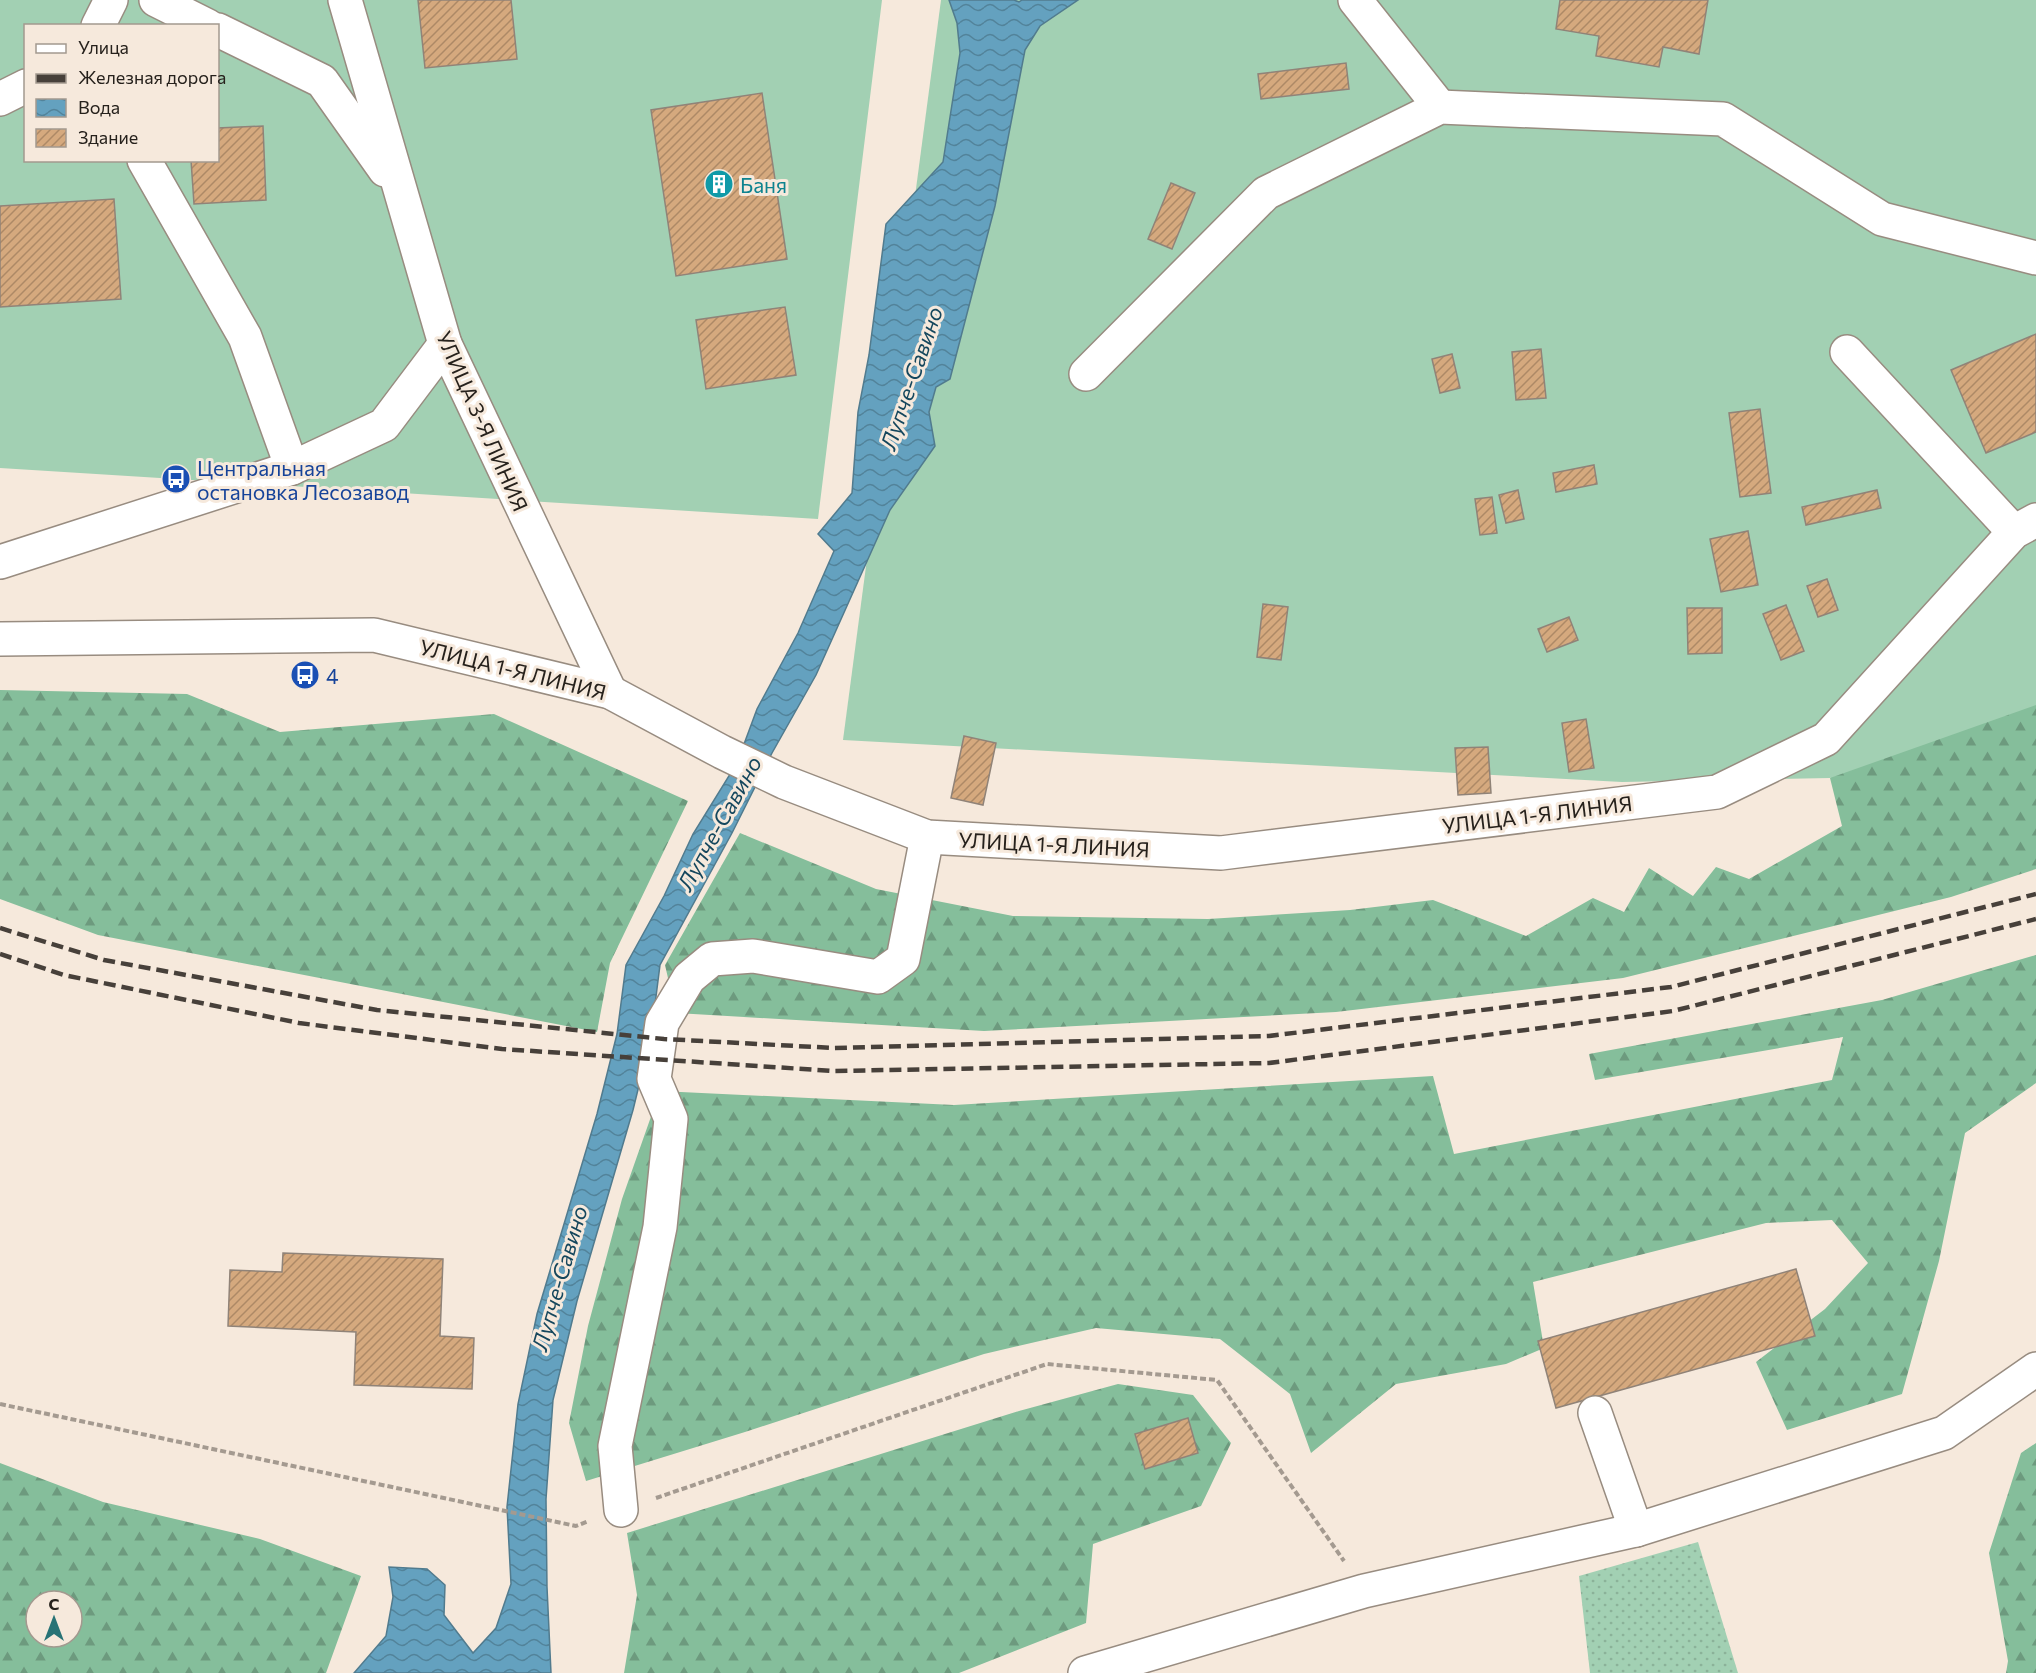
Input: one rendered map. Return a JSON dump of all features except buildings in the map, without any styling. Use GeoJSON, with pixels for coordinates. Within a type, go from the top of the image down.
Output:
{"type":"FeatureCollection","features":[{"type":"Feature","properties":{"kind":"street"},"geometry":{"type":"LineString","coordinates":[[99,24],[111,0]]}},
{"type":"Feature","properties":{"kind":"street"},"geometry":{"type":"LineString","coordinates":[[156,0],[204,24]]}},
{"type":"Feature","properties":{"kind":"street","name":"УЛИЦА 3-Я ЛИНИЯ"},"geometry":{"type":"LineString","coordinates":[[345,0],[445,344],[610,692]]}},
{"type":"Feature","properties":{"kind":"street"},"geometry":{"type":"LineString","coordinates":[[1355,0],[1440,107]]}},
{"type":"Feature","properties":{"kind":"street"},"geometry":{"type":"LineString","coordinates":[[219,30],[322,81],[400,191]]}},
{"type":"Feature","properties":{"kind":"street"},"geometry":{"type":"LineString","coordinates":[[0,99],[24,88]]}},
{"type":"Feature","properties":{"kind":"street"},"geometry":{"type":"LineString","coordinates":[[1086,374],[1266,193],[1440,107],[1722,119],[1882,219],[2036,258]]}},
{"type":"Feature","properties":{"kind":"street"},"geometry":{"type":"LineString","coordinates":[[145,162],[245,337],[292,468]]}},
{"type":"Feature","properties":{"kind":"street"},"geometry":{"type":"LineString","coordinates":[[0,562],[292,468],[384,425],[445,344]]}},
{"type":"Feature","properties":{"kind":"street"},"geometry":{"type":"LineString","coordinates":[[1847,352],[2025,526]]}},
{"type":"Feature","properties":{"kind":"street","name":"УЛИЦА 1-Я ЛИНИЯ"},"geometry":{"type":"LineString","coordinates":[[0,639],[374,635],[610,692],[722,752],[784,782],[927,837],[1221,853],[1717,792],[1826,739],[2025,526]]}},
{"type":"Feature","properties":{"kind":"street"},"geometry":{"type":"LineString","coordinates":[[621,1510],[615,1446],[660,1227],[671,1119],[654,1079],[662,1023],[689,978],[712,959],[753,956],[878,977],[903,959],[927,837]]}},
{"type":"Feature","properties":{"kind":"street"},"geometry":{"type":"LineString","coordinates":[[1085,1673],[1364,1591],[1636,1530],[1944,1432],[2036,1369]]}},
{"type":"Feature","properties":{"kind":"street"},"geometry":{"type":"LineString","coordinates":[[1595,1413],[1636,1530]]}},
{"type":"Feature","properties":{"kind":"path"},"geometry":{"type":"LineString","coordinates":[[0,1404],[576,1526],[1047,1364],[1217,1380],[1364,1591]]}},
{"type":"Feature","properties":{"kind":"green space"},"geometry":{"type":"Polygon","coordinates":[[[0,0],[882,0],[818,519],[0,468],[0,0]]]}},
{"type":"Feature","properties":{"kind":"green space"},"geometry":{"type":"Polygon","coordinates":[[[941,0],[2036,0],[2036,705],[1830,778],[1622,782],[843,740],[941,0]]]}},
{"type":"Feature","properties":{"kind":"green space"},"geometry":{"type":"Polygon","coordinates":[[[2036,654],[2036,869],[1951,897],[1623,978],[1336,1012],[984,1031],[676,1013],[665,965],[740,833],[876,889],[1013,916],[1208,919],[1350,910],[1433,900],[1526,936],[1593,898],[1624,912],[1649,868],[1693,896],[1716,867],[1749,879],[1842,826],[1830,778],[1946,668],[2036,654]]]}},
{"type":"Feature","properties":{"kind":"green space"},"geometry":{"type":"Polygon","coordinates":[[[0,690],[187,694],[280,732],[494,714],[688,801],[610,963],[597,1032],[98,935],[0,899],[0,690]]]}},
{"type":"Feature","properties":{"kind":"green space"},"geometry":{"type":"Polygon","coordinates":[[[2036,955],[2036,1083],[1965,1133],[1939,1261],[1902,1394],[1787,1430],[1756,1362],[1825,1309],[1868,1263],[1832,1220],[1766,1223],[1533,1282],[1544,1348],[1506,1364],[1396,1384],[1311,1453],[1290,1394],[1220,1339],[1096,1328],[984,1354],[586,1481],[569,1423],[588,1326],[622,1199],[660,1091],[954,1105],[1433,1076],[1454,1154],[1832,1080],[1843,1037],[1595,1080],[1589,1054],[1882,1000],[2036,955]]]}},
{"type":"Feature","properties":{"kind":"green space"},"geometry":{"type":"Polygon","coordinates":[[[1118,1384],[1193,1395],[1231,1443],[1201,1506],[1093,1544],[1086,1623],[959,1673],[624,1673],[637,1595],[627,1533],[1019,1411],[1118,1384]]]}},
{"type":"Feature","properties":{"kind":"green space"},"geometry":{"type":"Polygon","coordinates":[[[2036,1443],[2036,1673],[2006,1673],[2008,1661],[1989,1553],[2021,1453],[2036,1443]]]}},
{"type":"Feature","properties":{"kind":"green space"},"geometry":{"type":"Polygon","coordinates":[[[0,1463],[103,1502],[260,1539],[361,1576],[326,1673],[0,1673],[0,1463]]]}},
{"type":"Feature","properties":{"kind":"green space"},"geometry":{"type":"Polygon","coordinates":[[[1698,1542],[1738,1673],[1590,1673],[1579,1576],[1698,1542]]]}},
{"type":"Feature","properties":{"kind":"water","name":"Лупче-Савино"},"geometry":{"type":"Polygon","coordinates":[[[949,0],[1014,0],[1019,2],[1022,0],[1078,0],[1040,26],[1025,50],[995,206],[950,379],[936,387],[929,412],[935,446],[890,510],[816,675],[660,965],[651,1036],[633,1110],[577,1301],[553,1400],[546,1499],[551,1673],[354,1673],[386,1636],[393,1597],[389,1567],[427,1569],[445,1585],[444,1615],[473,1653],[496,1628],[511,1584],[507,1507],[518,1404],[537,1314],[597,1114],[617,1034],[626,965],[664,896],[693,834],[737,763],[757,709],[798,633],[834,551],[818,534],[852,493],[858,412],[869,355],[886,224],[943,162],[960,53],[957,23],[949,0]]]}},
{"type":"Feature","properties":{"kind":"railway"},"geometry":{"type":"LineString","coordinates":[[0,928],[104,960],[377,1010],[664,1039],[834,1048],[1269,1036],[1671,987],[2036,894]]}},
{"type":"Feature","properties":{"kind":"railway"},"geometry":{"type":"LineString","coordinates":[[0,954],[64,975],[299,1023],[502,1049],[833,1071],[1269,1063],[1673,1011],[2036,919]]}},
{"type":"Feature","properties":{"kind":"place","name":"Баня"},"geometry":{"type":"Point","coordinates":[719,184]}},
{"type":"Feature","properties":{"kind":"place","name":"Центральная остановка Лесозавод"},"geometry":{"type":"Point","coordinates":[176,479]}},
{"type":"Feature","properties":{"kind":"place","name":"4"},"geometry":{"type":"Point","coordinates":[305,675]}}]}
